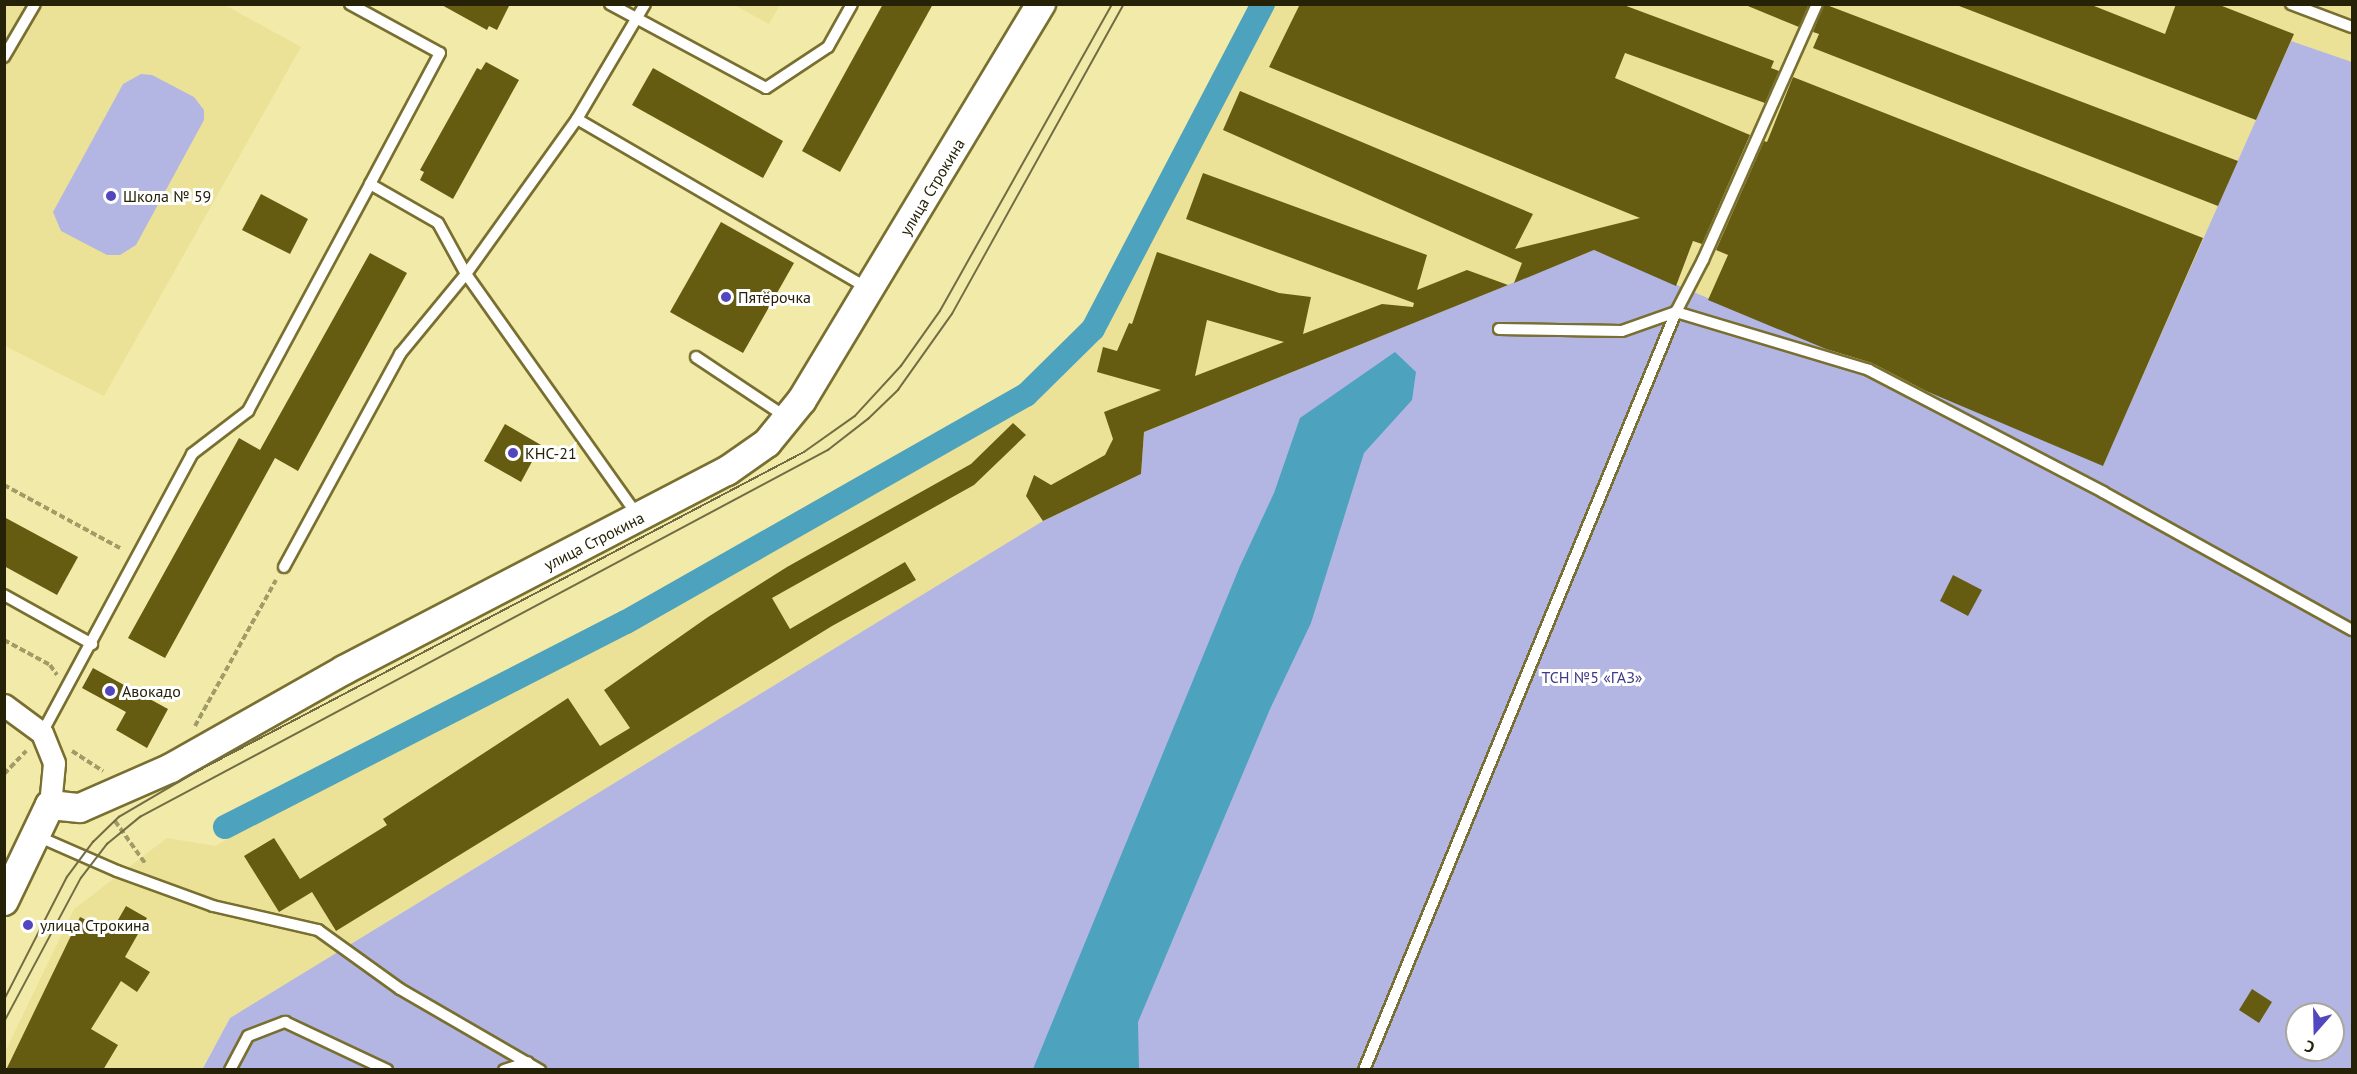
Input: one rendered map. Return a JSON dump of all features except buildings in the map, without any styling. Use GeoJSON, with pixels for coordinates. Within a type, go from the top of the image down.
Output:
{"type":"FeatureCollection","features":[{"type":"Feature","properties":{"kind":"street","name":"улица Строкина"},"geometry":{"type":"LineString","coordinates":[[50,805],[80,808],[133,786],[344,670],[727,471],[767,443],[789,419],[870,290],[1041,4]]}},
{"type":"Feature","properties":{"kind":"street"},"geometry":{"type":"LineString","coordinates":[[4,705],[42,733],[54,763],[50,805],[4,901]]}},
{"type":"Feature","properties":{"kind":"lane"},"geometry":{"type":"LineString","coordinates":[[4,57],[34,4]]}},
{"type":"Feature","properties":{"kind":"lane"},"geometry":{"type":"LineString","coordinates":[[42,733],[67,691],[192,454],[248,411],[440,52],[350,4]]}},
{"type":"Feature","properties":{"kind":"lane"},"geometry":{"type":"LineString","coordinates":[[610,4],[766,88],[828,47],[852,4]]}},
{"type":"Feature","properties":{"kind":"lane"},"geometry":{"type":"LineString","coordinates":[[284,567],[400,354],[466,274],[577,119],[645,4]]}},
{"type":"Feature","properties":{"kind":"lane"},"geometry":{"type":"LineString","coordinates":[[1365,1070],[1676,312],[1708,249],[1817,4]]}},
{"type":"Feature","properties":{"kind":"lane"},"geometry":{"type":"LineString","coordinates":[[2291,4],[2352,27]]}},
{"type":"Feature","properties":{"kind":"lane"},"geometry":{"type":"LineString","coordinates":[[577,119],[870,290]]}},
{"type":"Feature","properties":{"kind":"lane"},"geometry":{"type":"LineString","coordinates":[[370,184],[438,223],[466,274],[639,518]]}},
{"type":"Feature","properties":{"kind":"lane"},"geometry":{"type":"LineString","coordinates":[[1499,329],[1622,331],[1676,312],[1869,370],[2103,492],[2352,630]]}},
{"type":"Feature","properties":{"kind":"lane"},"geometry":{"type":"LineString","coordinates":[[696,357],[789,419]]}},
{"type":"Feature","properties":{"kind":"lane"},"geometry":{"type":"LineString","coordinates":[[4,596],[92,644]]}},
{"type":"Feature","properties":{"kind":"lane"},"geometry":{"type":"LineString","coordinates":[[37,836],[117,872],[213,906],[318,930],[400,989],[540,1070]]}},
{"type":"Feature","properties":{"kind":"lane"},"geometry":{"type":"LineString","coordinates":[[230,1070],[248,1036],[285,1022],[387,1070]]}},
{"type":"Feature","properties":{"kind":"lane"},"geometry":{"type":"LineString","coordinates":[[504,1070],[528,1062]]}},
{"type":"Feature","properties":{"kind":"path"},"geometry":{"type":"LineString","coordinates":[[4,485],[138,558]]}},
{"type":"Feature","properties":{"kind":"path"},"geometry":{"type":"LineString","coordinates":[[194,727],[284,567]]}},
{"type":"Feature","properties":{"kind":"path"},"geometry":{"type":"LineString","coordinates":[[4,640],[50,665],[67,691]]}},
{"type":"Feature","properties":{"kind":"path"},"geometry":{"type":"LineString","coordinates":[[4,774],[6,767],[42,733]]}},
{"type":"Feature","properties":{"kind":"shaded area","name":"Школа № 59"},"geometry":{"type":"Polygon","coordinates":[[[4,5],[225,5],[301,47],[104,396],[5,346],[4,5]]]}},
{"type":"Feature","properties":{"kind":"shaded area"},"geometry":{"type":"Polygon","coordinates":[[[734,5],[780,5],[769,24],[734,5]]]}},
{"type":"Feature","properties":{"kind":"shaded area"},"geometry":{"type":"Polygon","coordinates":[[[1261,5],[2352,5],[2352,62],[2291,41],[2103,466],[1594,250],[1409,326],[1141,474],[1043,521],[230,1018],[202,1069],[5,1069],[4,1054],[74,909],[167,838],[215,846],[1023,405],[1096,331],[1261,5]]]}},
{"type":"Feature","properties":{"kind":"shaded area"},"geometry":{"type":"Polygon","coordinates":[[[1395,352],[1416,372],[1412,400],[1364,453],[1311,623],[1270,709],[1138,1022],[1139,1069],[1033,1069],[1240,566],[1274,493],[1300,418],[1395,352]]]}},
{"type":"Feature","properties":{"kind":"green space","name":"ТСН №5 «ГАЗ»"},"geometry":{"type":"Polygon","coordinates":[[[2291,41],[2352,62],[2352,1069],[202,1070],[230,1018],[1043,521],[1141,474],[1144,432],[1594,250],[2103,465],[2291,41]]]}},
{"type":"Feature","properties":{"kind":"green space"},"geometry":{"type":"Polygon","coordinates":[[[141,74],[152,75],[194,97],[204,110],[204,120],[136,245],[120,255],[107,255],[61,231],[53,212],[123,84],[141,74]]]}},
{"type":"Feature","properties":{"kind":"waterway"},"geometry":{"type":"LineString","coordinates":[[225,827],[626,622],[1026,395],[1093,329],[1263,4]]}},
{"type":"Feature","properties":{"kind":"tram line"},"geometry":{"type":"LineString","coordinates":[[4,1000],[67,877],[93,842],[119,817],[194,773],[804,452],[855,416],[901,366],[940,311],[1112,4]]}},
{"type":"Feature","properties":{"kind":"tram line"},"geometry":{"type":"LineString","coordinates":[[4,1022],[81,878],[107,844],[140,817],[828,450],[868,419],[898,390],[952,314],[1124,4]]}},
{"type":"Feature","properties":{"kind":"place","name":"Школа № 59"},"geometry":{"type":"Point","coordinates":[111,196]}},
{"type":"Feature","properties":{"kind":"place","name":"Пятёрочка"},"geometry":{"type":"Point","coordinates":[726,297]}},
{"type":"Feature","properties":{"kind":"place","name":"КНС-21"},"geometry":{"type":"Point","coordinates":[513,453]}},
{"type":"Feature","properties":{"kind":"place","name":"Авокадо"},"geometry":{"type":"Point","coordinates":[110,691]}},
{"type":"Feature","properties":{"kind":"place","name":"улица Строкина"},"geometry":{"type":"Point","coordinates":[28,925]}}]}
